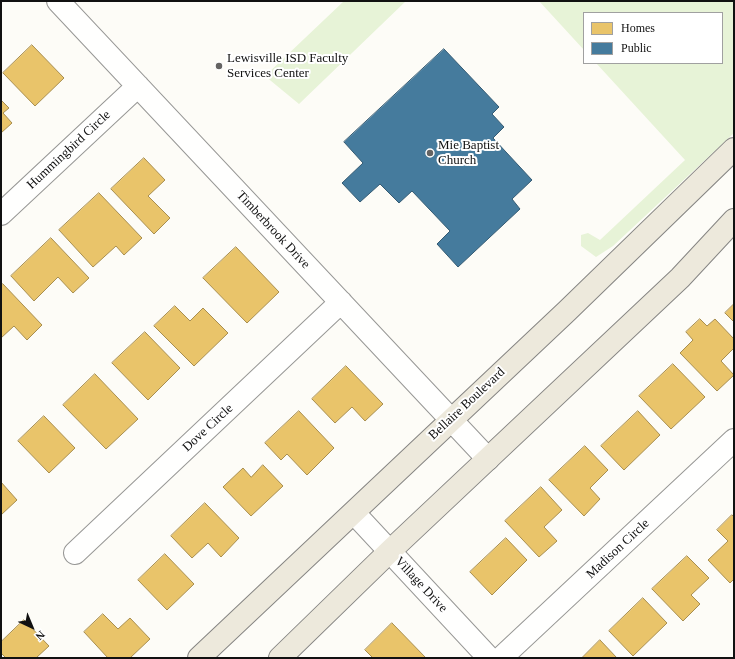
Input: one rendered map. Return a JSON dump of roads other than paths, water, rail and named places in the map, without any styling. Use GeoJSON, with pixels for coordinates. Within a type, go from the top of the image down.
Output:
{"type":"FeatureCollection","features":[{"type":"Feature","properties":{"kind":"main road","name":"Bellaire Boulevard"},"geometry":{"type":"LineString","coordinates":[[199,658],[354,513],[450,419],[567,311],[734,149]]}},
{"type":"Feature","properties":{"kind":"main road"},"geometry":{"type":"LineString","coordinates":[[280,658],[390,551],[680,278],[734,220]]}},
{"type":"Feature","properties":{"kind":"street","name":"Timberbrook Drive"},"geometry":{"type":"LineString","coordinates":[[58,1],[488,459]]}},
{"type":"Feature","properties":{"kind":"street","name":"Hummingbird Circle"},"geometry":{"type":"LineString","coordinates":[[1,214],[138,86]]}},
{"type":"Feature","properties":{"kind":"street","name":"Dove Circle"},"geometry":{"type":"LineString","coordinates":[[75,553],[341,302]]}},
{"type":"Feature","properties":{"kind":"street","name":"Madison Circle"},"geometry":{"type":"LineString","coordinates":[[501,658],[734,440]]}},
{"type":"Feature","properties":{"kind":"street","name":"Village Drive"},"geometry":{"type":"LineString","coordinates":[[354,513],[489,658]]}},
{"type":"Feature","properties":{"kind":"place","name":"Lewisville ISD Faculty Services Center"},"geometry":{"type":"Point","coordinates":[219,66]}},
{"type":"Feature","properties":{"kind":"place","name":"Mie Baptist Church"},"geometry":{"type":"Point","coordinates":[430,153]}}]}
